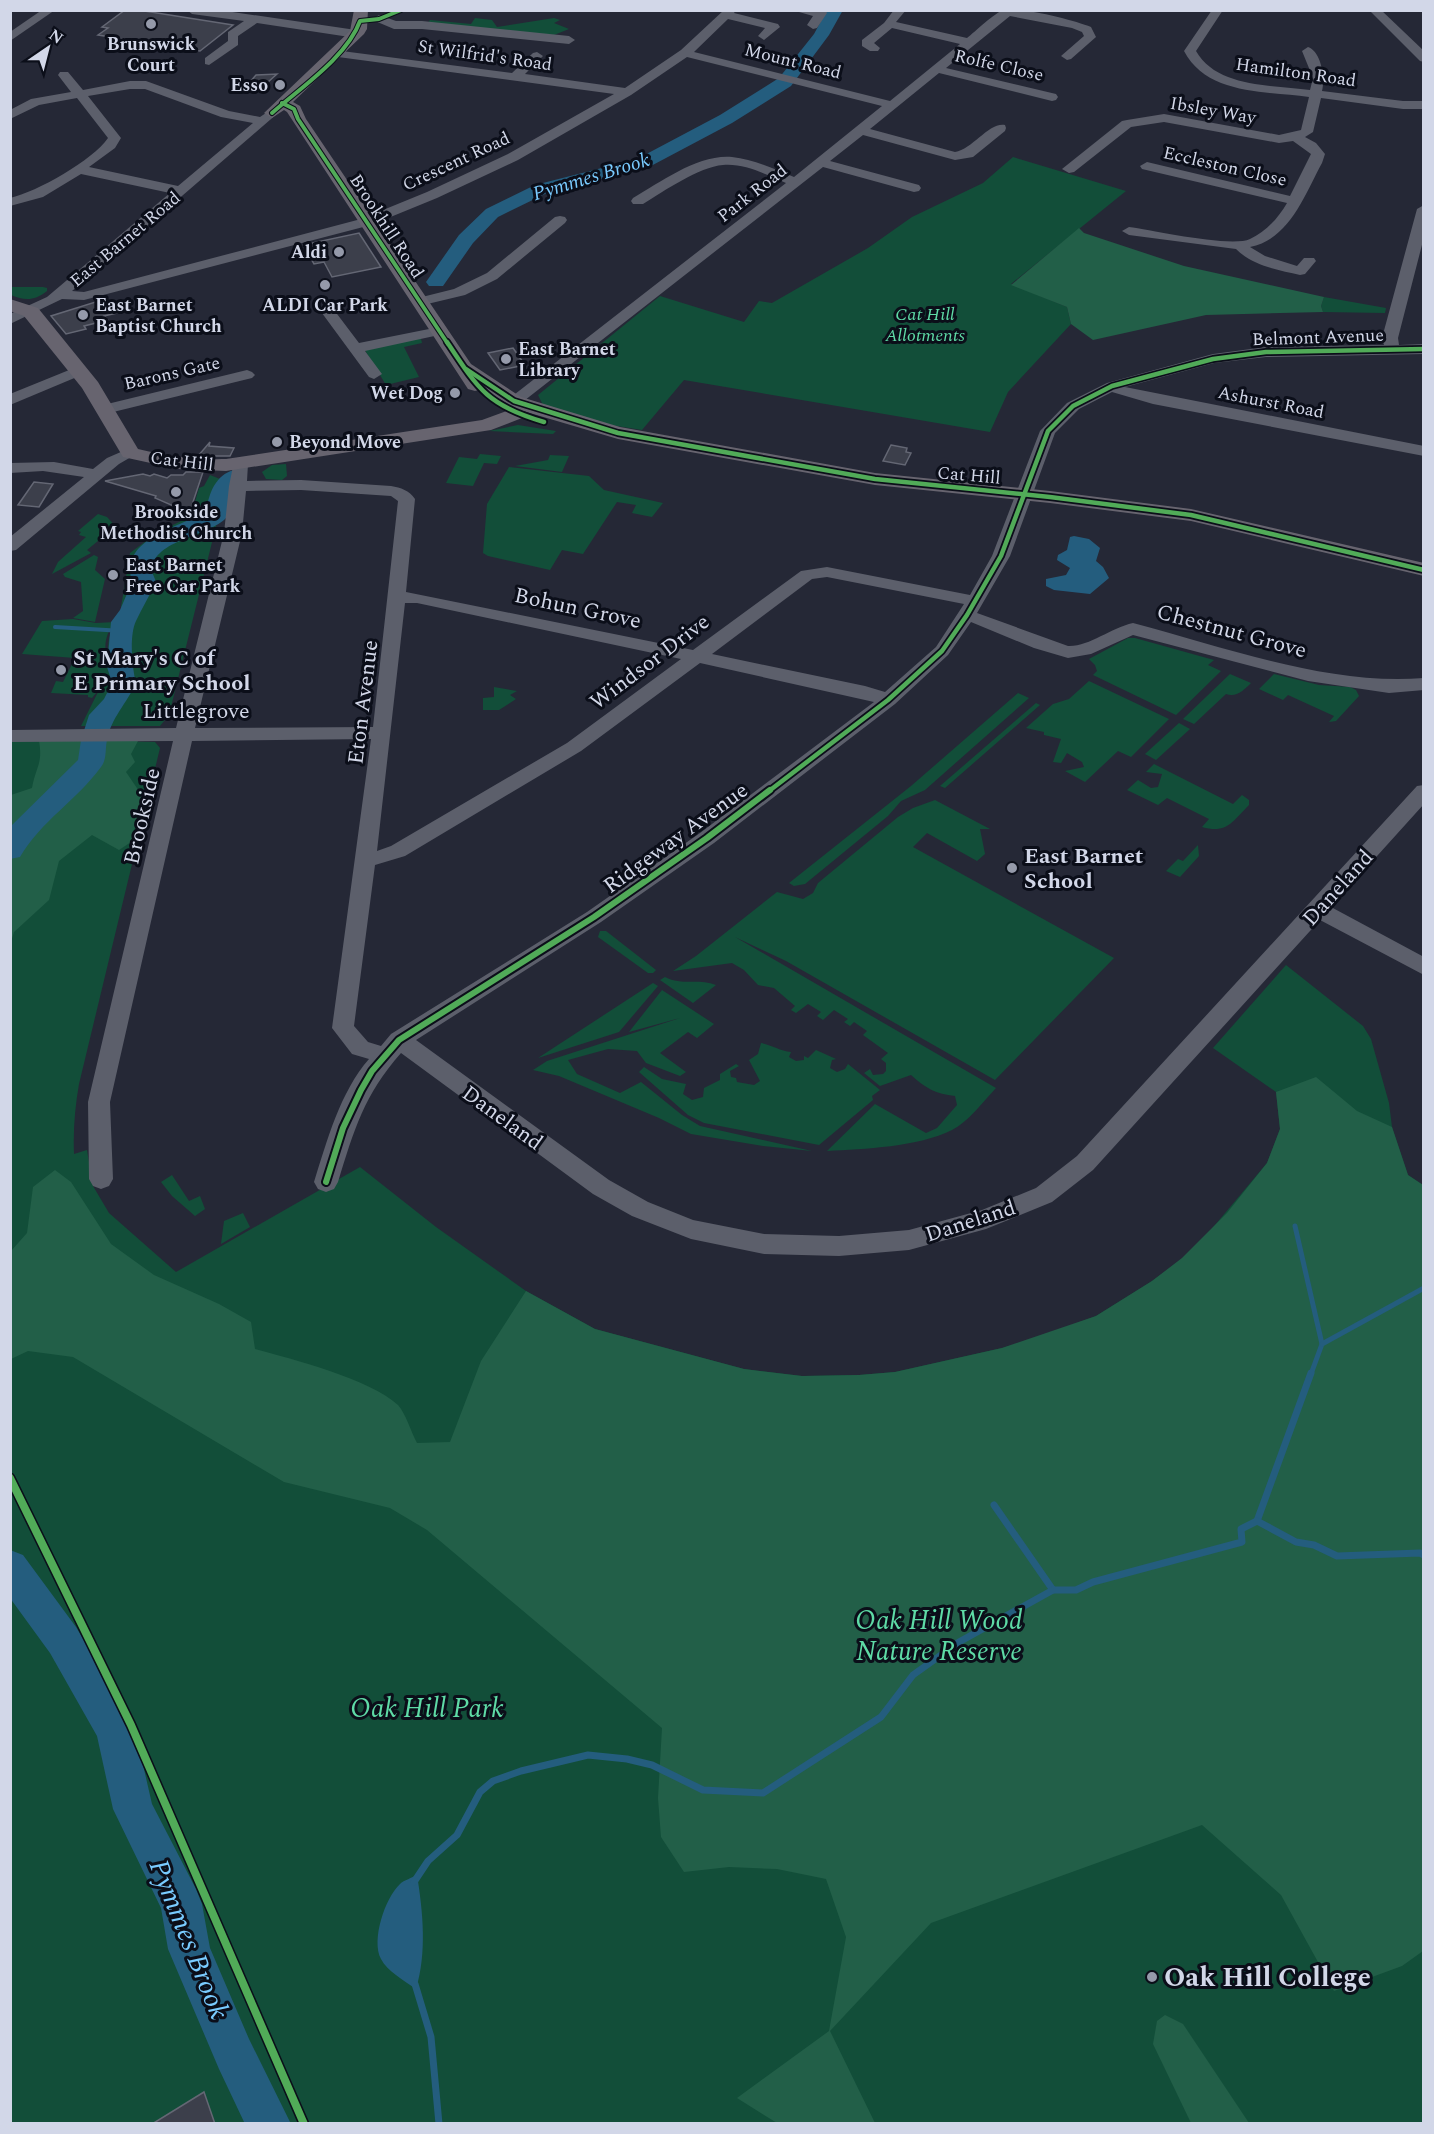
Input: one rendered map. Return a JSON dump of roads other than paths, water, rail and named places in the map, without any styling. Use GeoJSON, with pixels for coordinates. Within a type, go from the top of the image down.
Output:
{"type":"FeatureCollection","features":[{"type":"Feature","properties":{"kind":"main road","name":"East Barnet Road"},"geometry":{"type":"LineString","coordinates":[[273,112],[338,53],[359,22]]}},
{"type":"Feature","properties":{"kind":"main road","name":"Brookhill Road"},"geometry":{"type":"LineString","coordinates":[[273,112],[298,119],[466,369],[511,408]]}},
{"type":"Feature","properties":{"kind":"main road"},"geometry":{"type":"LineString","coordinates":[[10,304],[31,312],[79,371],[105,409],[130,453]]}},
{"type":"Feature","properties":{"kind":"main road","name":"Cat Hill"},"geometry":{"type":"LineString","coordinates":[[130,453],[182,464],[210,466],[239,476],[320,451],[496,423],[511,408],[576,429],[618,433],[865,478],[1191,515],[1424,570]]}},
{"type":"Feature","properties":{"kind":"street"},"geometry":{"type":"LineString","coordinates":[[10,38],[51,10]]}},
{"type":"Feature","properties":{"kind":"street"},"geometry":{"type":"LineString","coordinates":[[192,10],[253,20],[359,22],[379,20],[401,10]]}},
{"type":"Feature","properties":{"kind":"street"},"geometry":{"type":"LineString","coordinates":[[797,10],[821,13],[813,25]]}},
{"type":"Feature","properties":{"kind":"street"},"geometry":{"type":"LineString","coordinates":[[874,48],[866,43],[890,24],[891,19],[901,10]]}},
{"type":"Feature","properties":{"kind":"street","name":"Hamilton Road"},"geometry":{"type":"LineString","coordinates":[[1218,10],[1190,51],[1197,66],[1211,76],[1237,84],[1403,105],[1424,105]]}},
{"type":"Feature","properties":{"kind":"street"},"geometry":{"type":"LineString","coordinates":[[1374,10],[1424,58]]}},
{"type":"Feature","properties":{"kind":"street"},"geometry":{"type":"LineString","coordinates":[[1009,11],[1075,25],[1087,30],[1090,37],[1067,56]]}},
{"type":"Feature","properties":{"kind":"street","name":"Park Road"},"geometry":{"type":"LineString","coordinates":[[511,408],[1009,11]]}},
{"type":"Feature","properties":{"kind":"street"},"geometry":{"type":"LineString","coordinates":[[729,13],[774,27],[764,36]]}},
{"type":"Feature","properties":{"kind":"street","name":"Crescent Road"},"geometry":{"type":"LineString","coordinates":[[59,294],[84,296],[366,222],[432,195],[513,157],[627,92],[686,52],[729,13]]}},
{"type":"Feature","properties":{"kind":"street"},"geometry":{"type":"LineString","coordinates":[[209,61],[234,42],[232,35],[253,20]]}},
{"type":"Feature","properties":{"kind":"street"},"geometry":{"type":"LineString","coordinates":[[379,20],[394,25],[568,40]]}},
{"type":"Feature","properties":{"kind":"street"},"geometry":{"type":"LineString","coordinates":[[890,24],[971,43]]}},
{"type":"Feature","properties":{"kind":"street"},"geometry":{"type":"LineString","coordinates":[[1295,137],[1307,132],[1319,78],[1308,51]]}},
{"type":"Feature","properties":{"kind":"street","name":"Mount Road"},"geometry":{"type":"LineString","coordinates":[[686,52],[892,105]]}},
{"type":"Feature","properties":{"kind":"street","name":"St Wilfrid's Road"},"geometry":{"type":"LineString","coordinates":[[338,53],[627,92]]}},
{"type":"Feature","properties":{"kind":"street"},"geometry":{"type":"LineString","coordinates":[[514,77],[537,56]]}},
{"type":"Feature","properties":{"kind":"street","name":"Rolfe Close"},"geometry":{"type":"LineString","coordinates":[[937,69],[1052,97]]}},
{"type":"Feature","properties":{"kind":"street"},"geometry":{"type":"LineString","coordinates":[[10,202],[36,196],[78,169],[110,145],[115,138],[64,75]]}},
{"type":"Feature","properties":{"kind":"street"},"geometry":{"type":"LineString","coordinates":[[10,115],[35,102],[141,84],[226,114],[273,112]]}},
{"type":"Feature","properties":{"kind":"street","name":"East Barnet Road"},"geometry":{"type":"LineString","coordinates":[[10,320],[44,306],[273,112]]}},
{"type":"Feature","properties":{"kind":"street","name":"Ibsley Way"},"geometry":{"type":"LineString","coordinates":[[1069,169],[1127,124],[1147,119],[1164,118],[1279,139],[1295,137]]}},
{"type":"Feature","properties":{"kind":"street"},"geometry":{"type":"LineString","coordinates":[[860,130],[955,156],[968,154],[1000,128]]}},
{"type":"Feature","properties":{"kind":"street"},"geometry":{"type":"LineString","coordinates":[[1129,231],[1204,242],[1240,245],[1256,242],[1284,220],[1296,201],[1317,154],[1311,146],[1295,137]]}},
{"type":"Feature","properties":{"kind":"street"},"geometry":{"type":"LineString","coordinates":[[638,201],[691,173],[722,161],[742,163],[796,182]]}},
{"type":"Feature","properties":{"kind":"street"},"geometry":{"type":"LineString","coordinates":[[819,162],[914,188]]}},
{"type":"Feature","properties":{"kind":"street","name":"Eccleston Close"},"geometry":{"type":"LineString","coordinates":[[1147,166],[1296,201]]}},
{"type":"Feature","properties":{"kind":"street"},"geometry":{"type":"LineString","coordinates":[[78,169],[182,191]]}},
{"type":"Feature","properties":{"kind":"street"},"geometry":{"type":"LineString","coordinates":[[1393,350],[1389,338],[1417,254],[1424,209]]}},
{"type":"Feature","properties":{"kind":"street"},"geometry":{"type":"LineString","coordinates":[[419,302],[457,293],[483,282],[510,264],[560,220]]}},
{"type":"Feature","properties":{"kind":"street"},"geometry":{"type":"LineString","coordinates":[[1240,245],[1246,252],[1258,258],[1300,271],[1309,261]]}},
{"type":"Feature","properties":{"kind":"street"},"geometry":{"type":"LineString","coordinates":[[326,309],[374,374]]}},
{"type":"Feature","properties":{"kind":"street"},"geometry":{"type":"LineString","coordinates":[[357,348],[439,331]]}},
{"type":"Feature","properties":{"kind":"street","name":"Belmont Avenue"},"geometry":{"type":"LineString","coordinates":[[1025,495],[1048,431],[1055,422],[1080,401],[1112,386],[1213,359],[1266,352],[1424,349]]}},
{"type":"Feature","properties":{"kind":"street"},"geometry":{"type":"LineString","coordinates":[[10,400],[79,371]]}},
{"type":"Feature","properties":{"kind":"street","name":"Barons Gate"},"geometry":{"type":"LineString","coordinates":[[105,409],[247,375]]}},
{"type":"Feature","properties":{"kind":"street","name":"Ashurst Road"},"geometry":{"type":"LineString","coordinates":[[1112,386],[1122,392],[1153,399],[1424,451]]}},
{"type":"Feature","properties":{"kind":"street"},"geometry":{"type":"LineString","coordinates":[[10,546],[113,461],[130,453]]}},
{"type":"Feature","properties":{"kind":"street"},"geometry":{"type":"LineString","coordinates":[[10,468],[39,465],[97,475]]}},
{"type":"Feature","properties":{"kind":"street","name":"Eton Avenue"},"geometry":{"type":"LineString","coordinates":[[239,476],[308,486],[391,491],[403,495],[408,503],[382,733],[343,1028],[360,1048],[392,1048]]}},
{"type":"Feature","properties":{"kind":"street","name":"Brookside"},"geometry":{"type":"LineString","coordinates":[[101,1179],[99,1102],[232,532],[239,476]]}},
{"type":"Feature","properties":{"kind":"street","name":"Ridgeway Avenue"},"geometry":{"type":"LineString","coordinates":[[326,1182],[343,1128],[361,1090],[392,1048],[594,917],[707,838],[888,700],[942,651],[971,608],[1001,556],[1025,495]]}},
{"type":"Feature","properties":{"kind":"street","name":"Windsor Drive"},"geometry":{"type":"LineString","coordinates":[[365,859],[398,851],[573,747],[799,580],[816,572],[827,572],[971,608]]}},
{"type":"Feature","properties":{"kind":"street","name":"Bohun Grove"},"geometry":{"type":"LineString","coordinates":[[398,597],[417,598],[865,692],[888,700]]}},
{"type":"Feature","properties":{"kind":"street","name":"Chestnut Grove"},"geometry":{"type":"LineString","coordinates":[[971,608],[1067,653],[1086,650],[1118,632],[1133,628],[1308,675],[1402,688],[1424,684]]}},
{"type":"Feature","properties":{"kind":"street"},"geometry":{"type":"LineString","coordinates":[[1402,688],[1424,698]]}},
{"type":"Feature","properties":{"kind":"street","name":"Littlegrove"},"geometry":{"type":"LineString","coordinates":[[10,736],[382,733]]}},
{"type":"Feature","properties":{"kind":"street","name":"Daneland"},"geometry":{"type":"LineString","coordinates":[[392,1048],[478,1100],[601,1187],[640,1209],[691,1229],[764,1244],[839,1246],[909,1240],[986,1219],[1044,1195],[1085,1164],[1424,791]]}},
{"type":"Feature","properties":{"kind":"street"},"geometry":{"type":"LineString","coordinates":[[1317,909],[1424,967]]}},
{"type":"Feature","properties":{"kind":"water"},"geometry":{"type":"Polygon","coordinates":[[[1070,537],[1089,539],[1100,548],[1096,561],[1103,567],[1109,578],[1090,594],[1054,590],[1046,586],[1046,579],[1066,575],[1070,568],[1057,560],[1058,555],[1067,550],[1070,537]]]}},
{"type":"Feature","properties":{"kind":"water"},"geometry":{"type":"Polygon","coordinates":[[[417,1875],[423,1947],[416,1989],[387,1968],[378,1951],[378,1941],[381,1920],[394,1890],[404,1881],[417,1875]]]}},
{"type":"Feature","properties":{"kind":"waterway","name":"Pymmes Brook"},"geometry":{"type":"LineString","coordinates":[[436,282],[466,239],[492,213],[541,189],[643,163],[726,119],[785,82],[821,35],[835,10]]}},
{"type":"Feature","properties":{"kind":"waterway","name":"Pymmes Brook"},"geometry":{"type":"LineString","coordinates":[[10,850],[19,834],[91,763],[94,740],[102,715],[114,703],[124,683],[119,667],[123,622],[131,611],[144,582],[140,569],[147,552],[165,539],[198,526],[217,514],[220,493],[234,477]]}},
{"type":"Feature","properties":{"kind":"waterway"},"geometry":{"type":"LineString","coordinates":[[55,627],[123,631]]}},
{"type":"Feature","properties":{"kind":"waterway"},"geometry":{"type":"LineString","coordinates":[[1295,1226],[1322,1344]]}},
{"type":"Feature","properties":{"kind":"waterway"},"geometry":{"type":"LineString","coordinates":[[1322,1344],[1424,1288]]}},
{"type":"Feature","properties":{"kind":"waterway"},"geometry":{"type":"LineString","coordinates":[[1311,1374],[1322,1344]]}},
{"type":"Feature","properties":{"kind":"waterway"},"geometry":{"type":"LineString","coordinates":[[1257,1521],[1311,1373]]}},
{"type":"Feature","properties":{"kind":"waterway"},"geometry":{"type":"LineString","coordinates":[[994,1505],[1053,1590]]}},
{"type":"Feature","properties":{"kind":"waterway"},"geometry":{"type":"LineString","coordinates":[[1053,1590],[1076,1590],[1093,1582],[1242,1542],[1241,1529],[1257,1521]]}},
{"type":"Feature","properties":{"kind":"waterway"},"geometry":{"type":"LineString","coordinates":[[1257,1521],[1296,1542],[1314,1545],[1337,1556],[1420,1553],[1424,1555]]}},
{"type":"Feature","properties":{"kind":"waterway","name":"Pymmes Brook"},"geometry":{"type":"LineString","coordinates":[[10,1567],[63,1640],[115,1730],[133,1809],[181,1904],[189,1949],[234,2054],[269,2124]]}},
{"type":"Feature","properties":{"kind":"waterway"},"geometry":{"type":"LineString","coordinates":[[414,1882],[428,1861],[457,1835],[480,1792],[493,1781],[521,1771],[588,1755],[627,1759],[652,1765],[703,1790],[763,1793],[881,1717],[913,1675],[959,1642],[1053,1590]]}},
{"type":"Feature","properties":{"kind":"waterway"},"geometry":{"type":"LineString","coordinates":[[415,1984],[431,2037],[439,2124]]}},
{"type":"Feature","properties":{"kind":"place","name":"Brunswick Court"},"geometry":{"type":"Point","coordinates":[151,24]}},
{"type":"Feature","properties":{"kind":"place","name":"Esso"},"geometry":{"type":"Point","coordinates":[280,85]}},
{"type":"Feature","properties":{"kind":"place","name":"Aldi"},"geometry":{"type":"Point","coordinates":[339,252]}},
{"type":"Feature","properties":{"kind":"place","name":"ALDI Car Park"},"geometry":{"type":"Point","coordinates":[325,285]}},
{"type":"Feature","properties":{"kind":"place","name":"East Barnet Baptist Church"},"geometry":{"type":"Point","coordinates":[83,315]}},
{"type":"Feature","properties":{"kind":"place","name":"East Barnet Library"},"geometry":{"type":"Point","coordinates":[506,359]}},
{"type":"Feature","properties":{"kind":"place","name":"Wet Dog"},"geometry":{"type":"Point","coordinates":[455,393]}},
{"type":"Feature","properties":{"kind":"place","name":"Beyond Move"},"geometry":{"type":"Point","coordinates":[277,442]}},
{"type":"Feature","properties":{"kind":"place","name":"Brookside Methodist Church"},"geometry":{"type":"Point","coordinates":[176,492]}},
{"type":"Feature","properties":{"kind":"place","name":"East Barnet Free Car Park"},"geometry":{"type":"Point","coordinates":[113,575]}},
{"type":"Feature","properties":{"kind":"place","name":"St Mary's C of E Primary School"},"geometry":{"type":"Point","coordinates":[61,670]}},
{"type":"Feature","properties":{"kind":"place","name":"East Barnet School"},"geometry":{"type":"Point","coordinates":[1012,868]}},
{"type":"Feature","properties":{"kind":"place","name":"Oak Hill College"},"geometry":{"type":"Point","coordinates":[1152,1977]}},
{"type":"Feature","properties":{"kind":"park label","name":"Cat Hill Allotments"},"geometry":{"type":"Point","coordinates":[925,324]}},
{"type":"Feature","properties":{"kind":"park label","name":"Oak Hill Wood Nature Reserve"},"geometry":{"type":"Point","coordinates":[939,1636]}},
{"type":"Feature","properties":{"kind":"park label","name":"Oak Hill Park"},"geometry":{"type":"Point","coordinates":[427,1708]}}]}
